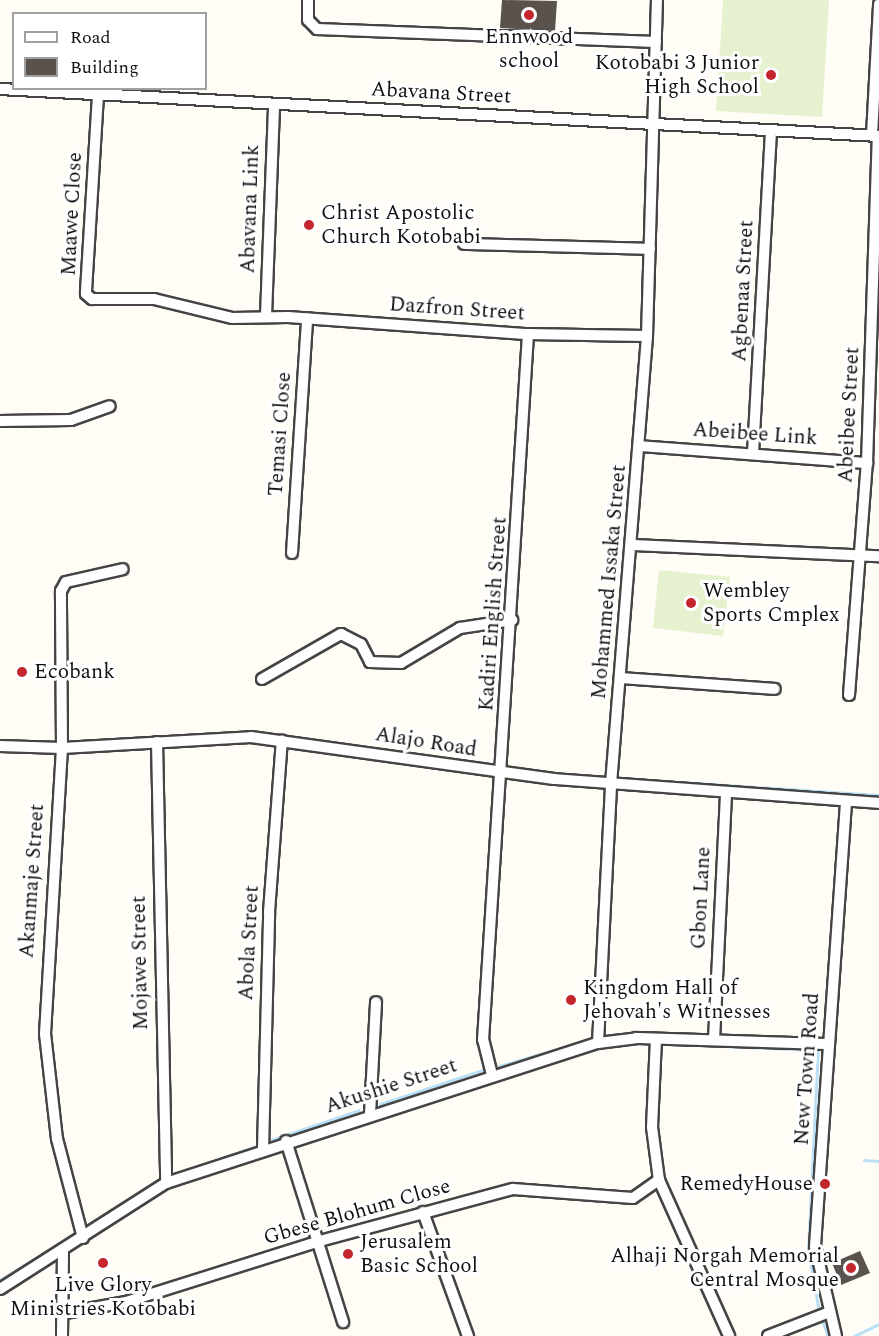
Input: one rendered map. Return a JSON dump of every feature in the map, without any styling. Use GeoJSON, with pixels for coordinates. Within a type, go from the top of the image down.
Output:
{"type":"FeatureCollection","features":[{"type":"Feature","properties":{"kind":"street"},"geometry":{"type":"LineString","coordinates":[[308,0],[308,20],[317,29],[656,42]]}},
{"type":"Feature","properties":{"kind":"street","name":"Mohammed Issaka Street"},"geometry":{"type":"LineString","coordinates":[[598,1043],[611,784],[633,545],[646,336],[657,0]]}},
{"type":"Feature","properties":{"kind":"street","name":"Abeibee Street"},"geometry":{"type":"LineString","coordinates":[[849,695],[867,463],[879,4]]}},
{"type":"Feature","properties":{"kind":"street","name":"Abavana Street"},"geometry":{"type":"LineString","coordinates":[[16,90],[876,136]]}},
{"type":"Feature","properties":{"kind":"street","name":"Maawe Close"},"geometry":{"type":"LineString","coordinates":[[98,95],[88,297],[154,299],[232,318],[266,316]]}},
{"type":"Feature","properties":{"kind":"street","name":"Abavana Link"},"geometry":{"type":"LineString","coordinates":[[266,316],[274,104]]}},
{"type":"Feature","properties":{"kind":"street","name":"Agbenaa Street"},"geometry":{"type":"LineString","coordinates":[[753,453],[771,131]]}},
{"type":"Feature","properties":{"kind":"street"},"geometry":{"type":"LineString","coordinates":[[464,244],[650,249]]}},
{"type":"Feature","properties":{"kind":"street","name":"Dazfron Street"},"geometry":{"type":"LineString","coordinates":[[266,316],[528,334],[646,336]]}},
{"type":"Feature","properties":{"kind":"street","name":"Temasi Close"},"geometry":{"type":"LineString","coordinates":[[292,553],[307,318]]}},
{"type":"Feature","properties":{"kind":"street","name":"Kadiri English Street"},"geometry":{"type":"LineString","coordinates":[[492,1075],[483,1040],[503,773],[528,334]]}},
{"type":"Feature","properties":{"kind":"street"},"geometry":{"type":"LineString","coordinates":[[0,421],[71,420],[110,406]]}},
{"type":"Feature","properties":{"kind":"street","name":"Abeibee Link"},"geometry":{"type":"LineString","coordinates":[[639,446],[867,463]]}},
{"type":"Feature","properties":{"kind":"street"},"geometry":{"type":"LineString","coordinates":[[633,545],[879,556]]}},
{"type":"Feature","properties":{"kind":"street","name":"Akanmaje Street"},"geometry":{"type":"LineString","coordinates":[[83,1239],[57,1139],[45,1034],[62,748],[61,591],[66,582],[123,569]]}},
{"type":"Feature","properties":{"kind":"street"},"geometry":{"type":"LineString","coordinates":[[262,679],[341,634],[357,640],[375,663],[405,662],[432,642],[468,626],[512,620]]}},
{"type":"Feature","properties":{"kind":"street"},"geometry":{"type":"LineString","coordinates":[[622,678],[775,688]]}},
{"type":"Feature","properties":{"kind":"street","name":"Alajo Road"},"geometry":{"type":"LineString","coordinates":[[0,746],[62,748],[157,742],[282,740],[503,773],[611,784],[879,803]]}},
{"type":"Feature","properties":{"kind":"street","name":"Abola Street"},"geometry":{"type":"LineString","coordinates":[[263,1149],[269,912],[282,740]]}},
{"type":"Feature","properties":{"kind":"street","name":"Mojawe Street"},"geometry":{"type":"LineString","coordinates":[[157,742],[166,1183]]}},
{"type":"Feature","properties":{"kind":"street","name":"Gbon Lane"},"geometry":{"type":"LineString","coordinates":[[714,1040],[726,793]]}},
{"type":"Feature","properties":{"kind":"street","name":"New Town Road"},"geometry":{"type":"LineString","coordinates":[[836,1336],[827,1313],[815,1246],[846,802]]}},
{"type":"Feature","properties":{"kind":"street"},"geometry":{"type":"LineString","coordinates":[[369,1114],[376,1002]]}},
{"type":"Feature","properties":{"kind":"street"},"geometry":{"type":"LineString","coordinates":[[656,1039],[652,1127],[659,1180],[729,1336]]}},
{"type":"Feature","properties":{"kind":"street","name":"Akushie Street"},"geometry":{"type":"LineString","coordinates":[[0,1289],[63,1252],[166,1183],[369,1114],[598,1043],[656,1039],[828,1044]]}},
{"type":"Feature","properties":{"kind":"street"},"geometry":{"type":"LineString","coordinates":[[286,1141],[343,1322]]}},
{"type":"Feature","properties":{"kind":"street","name":"Gbese Blohum Close"},"geometry":{"type":"LineString","coordinates":[[65,1313],[126,1302],[316,1242],[521,1188],[633,1198],[659,1180]]}},
{"type":"Feature","properties":{"kind":"street"},"geometry":{"type":"LineString","coordinates":[[423,1212],[468,1336]]}},
{"type":"Feature","properties":{"kind":"street"},"geometry":{"type":"LineString","coordinates":[[63,1252],[65,1313],[63,1336]]}},
{"type":"Feature","properties":{"kind":"street"},"geometry":{"type":"LineString","coordinates":[[768,1336],[827,1313]]}},
{"type":"Feature","properties":{"kind":"green space"},"geometry":{"type":"Polygon","coordinates":[[[723,0],[829,0],[822,117],[716,111],[723,0]]]}},
{"type":"Feature","properties":{"kind":"green space","name":"Wembley Sports Cmplex"},"geometry":{"type":"Polygon","coordinates":[[[659,570],[730,577],[723,636],[653,628],[659,570]]]}},
{"type":"Feature","properties":{"kind":"building","name":"Ennwood school"},"geometry":{"type":"Polygon","coordinates":[[[502,0],[557,1],[555,31],[500,28],[502,0]]]}},
{"type":"Feature","properties":{"kind":"building","name":"Alhaji Norgah Memorial Central Mosque"},"geometry":{"type":"Polygon","coordinates":[[[860,1251],[870,1273],[841,1285],[832,1263],[860,1251]]]}},
{"type":"Feature","properties":{"kind":"waterway"},"geometry":{"type":"LineString","coordinates":[[679,782],[879,795]]}},
{"type":"Feature","properties":{"kind":"waterway"},"geometry":{"type":"LineString","coordinates":[[642,1033],[709,1035]]}},
{"type":"Feature","properties":{"kind":"waterway"},"geometry":{"type":"LineString","coordinates":[[614,1034],[632,1034]]}},
{"type":"Feature","properties":{"kind":"waterway"},"geometry":{"type":"LineString","coordinates":[[773,1037],[818,1040]]}},
{"type":"Feature","properties":{"kind":"waterway"},"geometry":{"type":"LineString","coordinates":[[499,1066],[591,1039]]}},
{"type":"Feature","properties":{"kind":"waterway"},"geometry":{"type":"LineString","coordinates":[[630,1043],[649,1044]]}},
{"type":"Feature","properties":{"kind":"waterway"},"geometry":{"type":"LineString","coordinates":[[721,1046],[818,1050]]}},
{"type":"Feature","properties":{"kind":"waterway"},"geometry":{"type":"LineString","coordinates":[[818,1047],[808,1250],[819,1312]]}},
{"type":"Feature","properties":{"kind":"waterway"},"geometry":{"type":"LineString","coordinates":[[380,1104],[482,1070]]}},
{"type":"Feature","properties":{"kind":"waterway"},"geometry":{"type":"LineString","coordinates":[[268,1141],[359,1110]]}},
{"type":"Feature","properties":{"kind":"waterway"},"geometry":{"type":"LineString","coordinates":[[170,1176],[259,1145]]}},
{"type":"Feature","properties":{"kind":"waterway"},"geometry":{"type":"LineString","coordinates":[[864,1160],[879,1161]]}},
{"type":"Feature","properties":{"kind":"waterway"},"geometry":{"type":"LineString","coordinates":[[88,1225],[161,1179]]}},
{"type":"Feature","properties":{"kind":"waterway"},"geometry":{"type":"LineString","coordinates":[[0,1280],[73,1235]]}},
{"type":"Feature","properties":{"kind":"waterway"},"geometry":{"type":"LineString","coordinates":[[68,1252],[77,1246]]}},
{"type":"Feature","properties":{"kind":"waterway"},"geometry":{"type":"LineString","coordinates":[[821,1318],[828,1336]]}},
{"type":"Feature","properties":{"kind":"waterway"},"geometry":{"type":"LineString","coordinates":[[854,1336],[879,1324]]}},
{"type":"Feature","properties":{"kind":"place","name":"Ennwood school"},"geometry":{"type":"Point","coordinates":[529,15]}},
{"type":"Feature","properties":{"kind":"place","name":"Kotobabi 3 Junior High School"},"geometry":{"type":"Point","coordinates":[771,75]}},
{"type":"Feature","properties":{"kind":"place","name":"Christ Apostolic Church Kotobabi"},"geometry":{"type":"Point","coordinates":[309,225]}},
{"type":"Feature","properties":{"kind":"place","name":"Wembley Sports Cmplex"},"geometry":{"type":"Point","coordinates":[691,603]}},
{"type":"Feature","properties":{"kind":"place","name":"Ecobank"},"geometry":{"type":"Point","coordinates":[22,672]}},
{"type":"Feature","properties":{"kind":"place","name":"Kingdom Hall of Jehovah's Witnesses"},"geometry":{"type":"Point","coordinates":[571,1000]}},
{"type":"Feature","properties":{"kind":"place","name":"RemedyHouse"},"geometry":{"type":"Point","coordinates":[825,1184]}},
{"type":"Feature","properties":{"kind":"place","name":"Jerusalem Basic School"},"geometry":{"type":"Point","coordinates":[348,1254]}},
{"type":"Feature","properties":{"kind":"place","name":"Live Glory Ministries Kotobabi"},"geometry":{"type":"Point","coordinates":[103,1263]}},
{"type":"Feature","properties":{"kind":"place","name":"Alhaji Norgah Memorial Central Mosque"},"geometry":{"type":"Point","coordinates":[851,1268]}}]}
